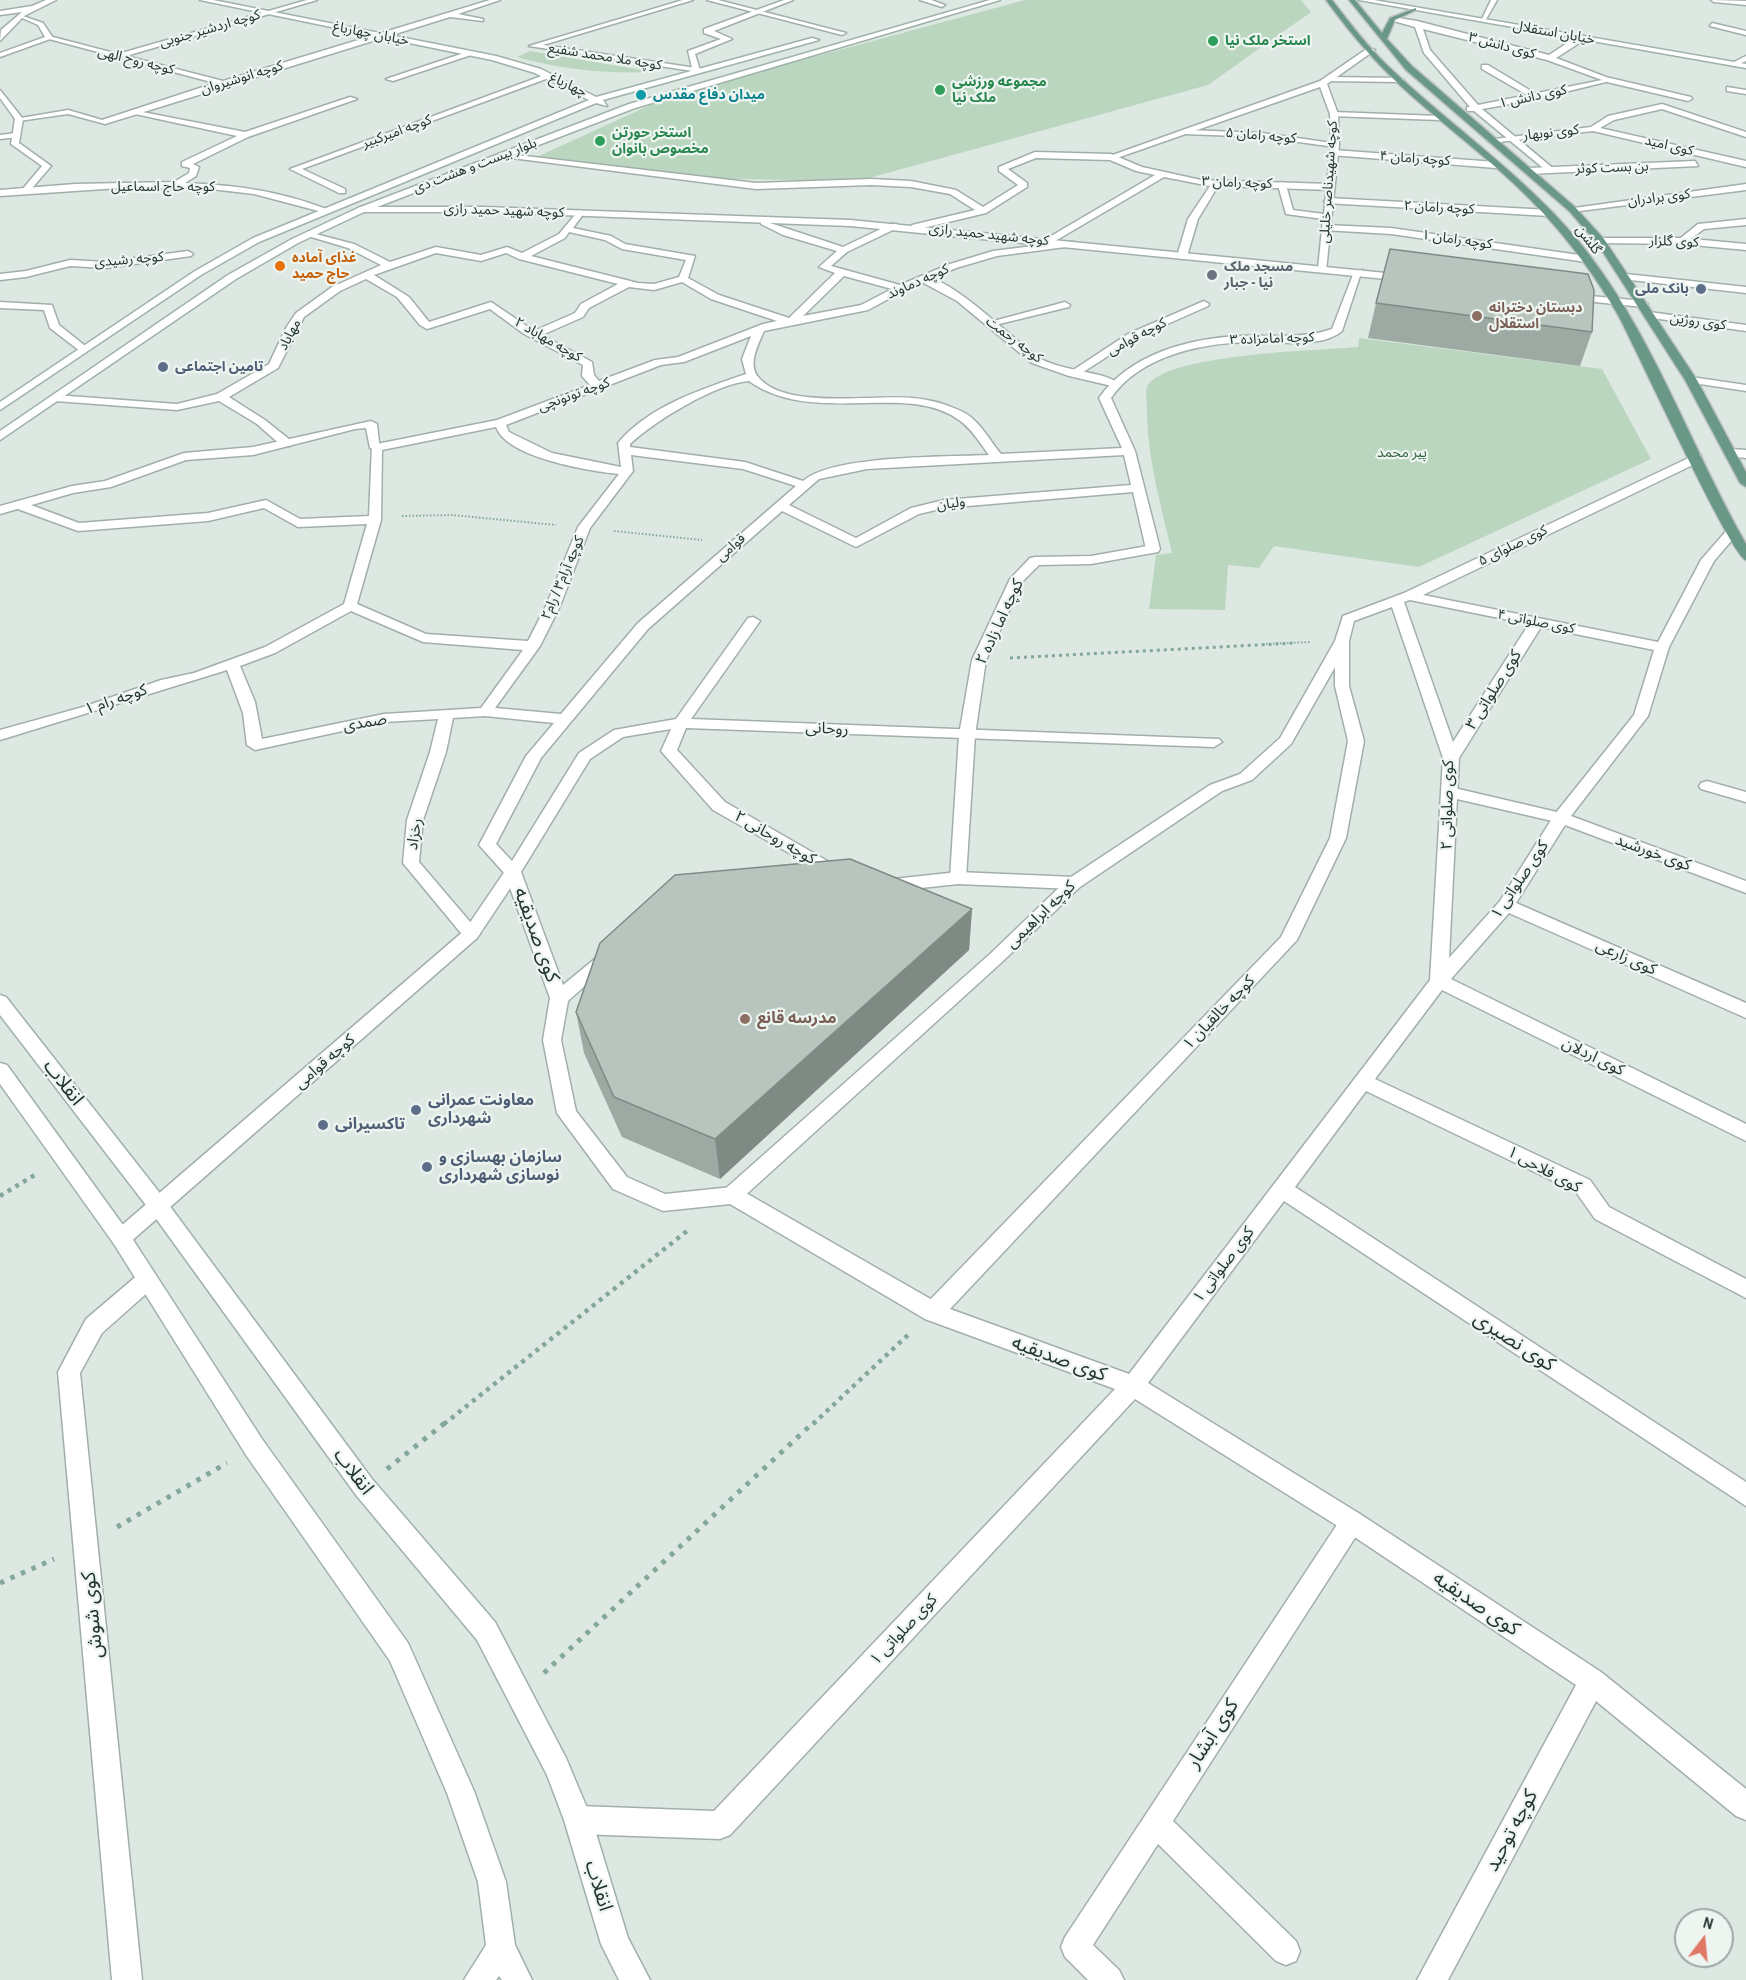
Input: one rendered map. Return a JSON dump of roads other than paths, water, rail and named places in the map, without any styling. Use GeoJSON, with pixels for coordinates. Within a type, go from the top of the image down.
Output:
{"type":"FeatureCollection","features":[{"type":"Feature","properties":{"kind":"main road","name":"گلشن"},"geometry":{"type":"LineString","coordinates":[[1329,0],[1344,22],[1439,118],[1549,213],[1586,259],[1614,302],[1697,458],[1732,533],[1746,556]]}},
{"type":"Feature","properties":{"kind":"main road","name":"گلشن"},"geometry":{"type":"LineString","coordinates":[[1352,0],[1409,69],[1572,209],[1601,242],[1626,277],[1691,380],[1746,483]]}},
{"type":"Feature","properties":{"kind":"main road"},"geometry":{"type":"LineString","coordinates":[[1383,39],[1392,19],[1414,9]]}},
{"type":"Feature","properties":{"kind":"street"},"geometry":{"type":"LineString","coordinates":[[26,0],[34,7]]}},
{"type":"Feature","properties":{"kind":"street"},"geometry":{"type":"LineString","coordinates":[[0,13],[34,7],[53,0]]}},
{"type":"Feature","properties":{"kind":"street","name":"خیابان چهارباغ"},"geometry":{"type":"LineString","coordinates":[[203,0],[470,54],[538,71]]}},
{"type":"Feature","properties":{"kind":"street","name":"کوچه انوشیروان"},"geometry":{"type":"LineString","coordinates":[[19,119],[68,112],[105,122],[223,83],[497,0]]}},
{"type":"Feature","properties":{"kind":"street","name":"کوچه ملا محمد شفیع"},"geometry":{"type":"LineString","coordinates":[[690,0],[533,46],[696,70]]}},
{"type":"Feature","properties":{"kind":"street"},"geometry":{"type":"LineString","coordinates":[[710,0],[842,33],[849,37],[866,38]]}},
{"type":"Feature","properties":{"kind":"street"},"geometry":{"type":"LineString","coordinates":[[696,70],[691,53],[728,39],[707,31],[790,0]]}},
{"type":"Feature","properties":{"kind":"street"},"geometry":{"type":"LineString","coordinates":[[922,0],[942,5]]}},
{"type":"Feature","properties":{"kind":"street"},"geometry":{"type":"LineString","coordinates":[[920,11],[962,0]]}},
{"type":"Feature","properties":{"kind":"street","name":"بلوار بیست و هشت دی"},"geometry":{"type":"LineString","coordinates":[[0,436],[232,277],[361,210],[632,106],[998,0]]}},
{"type":"Feature","properties":{"kind":"street","name":"خیابان استقلال"},"geometry":{"type":"LineString","coordinates":[[1362,0],[1746,66]]}},
{"type":"Feature","properties":{"kind":"street"},"geometry":{"type":"LineString","coordinates":[[1483,20],[1494,0]]}},
{"type":"Feature","properties":{"kind":"street"},"geometry":{"type":"LineString","coordinates":[[1713,0],[1746,3]]}},
{"type":"Feature","properties":{"kind":"street","name":"کوچه اردشیر جنوبی"},"geometry":{"type":"LineString","coordinates":[[117,56],[308,1]]}},
{"type":"Feature","properties":{"kind":"street"},"geometry":{"type":"LineString","coordinates":[[0,39],[4,30],[34,7]]}},
{"type":"Feature","properties":{"kind":"street"},"geometry":{"type":"LineString","coordinates":[[450,14],[481,20]]}},
{"type":"Feature","properties":{"kind":"street"},"geometry":{"type":"LineString","coordinates":[[0,56],[49,38],[41,24],[22,16]]}},
{"type":"Feature","properties":{"kind":"street","name":"کوی دانش ۳"},"geometry":{"type":"LineString","coordinates":[[1392,19],[1417,23],[1550,58],[1610,80],[1688,99]]}},
{"type":"Feature","properties":{"kind":"street"},"geometry":{"type":"LineString","coordinates":[[1417,23],[1426,51],[1476,108],[1551,170]]}},
{"type":"Feature","properties":{"kind":"street"},"geometry":{"type":"LineString","coordinates":[[1712,26],[1746,33]]}},
{"type":"Feature","properties":{"kind":"street","name":"بلوار بیست و هشت دی"},"geometry":{"type":"LineString","coordinates":[[0,407],[198,273],[256,240],[598,99],[696,70],[853,30]]}},
{"type":"Feature","properties":{"kind":"street","name":"کوچه روح الهی"},"geometry":{"type":"LineString","coordinates":[[49,38],[223,83]]}},
{"type":"Feature","properties":{"kind":"street"},"geometry":{"type":"LineString","coordinates":[[1550,58],[1581,38]]}},
{"type":"Feature","properties":{"kind":"street"},"geometry":{"type":"LineString","coordinates":[[915,227],[983,212],[1023,185],[1002,169],[1035,155],[1111,157],[1188,132],[1327,81],[1371,50]]}},
{"type":"Feature","properties":{"kind":"street"},"geometry":{"type":"LineString","coordinates":[[390,79],[470,54]]}},
{"type":"Feature","properties":{"kind":"street"},"geometry":{"type":"LineString","coordinates":[[1734,64],[1746,58]]}},
{"type":"Feature","properties":{"kind":"street"},"geometry":{"type":"LineString","coordinates":[[1485,67],[1537,97]]}},
{"type":"Feature","properties":{"kind":"street","name":"چهارباغ"},"geometry":{"type":"LineString","coordinates":[[538,71],[606,105],[632,106]]}},
{"type":"Feature","properties":{"kind":"street","name":"کوچه امیرکبیر"},"geometry":{"type":"LineString","coordinates":[[342,191],[294,169],[550,76]]}},
{"type":"Feature","properties":{"kind":"street"},"geometry":{"type":"LineString","coordinates":[[1327,81],[1400,80]]}},
{"type":"Feature","properties":{"kind":"street","name":"کوی دانش ۱"},"geometry":{"type":"LineString","coordinates":[[1456,111],[1537,97],[1610,80]]}},
{"type":"Feature","properties":{"kind":"street","name":"کوچه شهیدناصر خلیلی"},"geometry":{"type":"LineString","coordinates":[[1323,269],[1334,148],[1334,114],[1327,81]]}},
{"type":"Feature","properties":{"kind":"street"},"geometry":{"type":"LineString","coordinates":[[646,85],[671,86],[676,92]]}},
{"type":"Feature","properties":{"kind":"street"},"geometry":{"type":"LineString","coordinates":[[1730,89],[1746,92]]}},
{"type":"Feature","properties":{"kind":"street"},"geometry":{"type":"LineString","coordinates":[[0,92],[19,119],[15,144],[47,166],[26,191]]}},
{"type":"Feature","properties":{"kind":"street"},"geometry":{"type":"LineString","coordinates":[[173,187],[193,174],[195,167],[185,164],[245,135],[353,99]]}},
{"type":"Feature","properties":{"kind":"street","name":"کوی نوبهار"},"geometry":{"type":"LineString","coordinates":[[1491,140],[1593,129],[1611,118],[1662,106],[1746,135]]}},
{"type":"Feature","properties":{"kind":"street"},"geometry":{"type":"LineString","coordinates":[[135,112],[245,135]]}},
{"type":"Feature","properties":{"kind":"street"},"geometry":{"type":"LineString","coordinates":[[1334,114],[1439,118]]}},
{"type":"Feature","properties":{"kind":"street"},"geometry":{"type":"LineString","coordinates":[[530,128],[556,135]]}},
{"type":"Feature","properties":{"kind":"street","name":"کوی امید"},"geometry":{"type":"LineString","coordinates":[[1593,129],[1746,164]]}},
{"type":"Feature","properties":{"kind":"street","name":"کوچه رامان ۵"},"geometry":{"type":"LineString","coordinates":[[1188,132],[1262,135],[1334,148]]}},
{"type":"Feature","properties":{"kind":"street"},"geometry":{"type":"LineString","coordinates":[[0,138],[16,135]]}},
{"type":"Feature","properties":{"kind":"street","name":"کوچه رامان ۴"},"geometry":{"type":"LineString","coordinates":[[1334,148],[1496,165]]}},
{"type":"Feature","properties":{"kind":"street"},"geometry":{"type":"LineString","coordinates":[[500,156],[756,186],[871,182],[911,184],[953,192],[983,212]]}},
{"type":"Feature","properties":{"kind":"street","name":"کوچه رامان ۳"},"geometry":{"type":"LineString","coordinates":[[1111,157],[1139,169],[1201,183],[1330,187]]}},
{"type":"Feature","properties":{"kind":"street","name":"بن بست کوثر"},"geometry":{"type":"LineString","coordinates":[[1529,171],[1695,164]]}},
{"type":"Feature","properties":{"kind":"street"},"geometry":{"type":"LineString","coordinates":[[1049,241],[1164,174]]}},
{"type":"Feature","properties":{"kind":"street"},"geometry":{"type":"LineString","coordinates":[[1182,256],[1193,219],[1216,183]]}},
{"type":"Feature","properties":{"kind":"street"},"geometry":{"type":"LineString","coordinates":[[1282,185],[1289,212],[1328,216]]}},
{"type":"Feature","properties":{"kind":"street","name":"کوچه حاج اسماعیل"},"geometry":{"type":"LineString","coordinates":[[0,193],[231,187],[304,201],[323,211]]}},
{"type":"Feature","properties":{"kind":"street","name":"کوی برادران"},"geometry":{"type":"LineString","coordinates":[[1572,209],[1746,187]]}},
{"type":"Feature","properties":{"kind":"street","name":"کوچه رامان ۲"},"geometry":{"type":"LineString","coordinates":[[1329,201],[1549,213]]}},
{"type":"Feature","properties":{"kind":"street","name":"کوچه شهید حمید رازی"},"geometry":{"type":"LineString","coordinates":[[361,210],[420,208],[915,227],[1419,279]]}},
{"type":"Feature","properties":{"kind":"street"},"geometry":{"type":"LineString","coordinates":[[522,257],[562,236],[579,213]]}},
{"type":"Feature","properties":{"kind":"street"},"geometry":{"type":"LineString","coordinates":[[764,222],[786,233],[844,250]]}},
{"type":"Feature","properties":{"kind":"street"},"geometry":{"type":"LineString","coordinates":[[1682,241],[1701,226],[1746,222]]}},
{"type":"Feature","properties":{"kind":"street"},"geometry":{"type":"LineString","coordinates":[[894,226],[844,250],[824,267],[901,288]]}},
{"type":"Feature","properties":{"kind":"street","name":"کوچه رامان ۱"},"geometry":{"type":"LineString","coordinates":[[1327,228],[1391,231],[1586,259]]}},
{"type":"Feature","properties":{"kind":"street"},"geometry":{"type":"LineString","coordinates":[[567,230],[608,238],[622,246],[692,258],[683,279],[715,297],[791,322],[842,272]]}},
{"type":"Feature","properties":{"kind":"street"},"geometry":{"type":"LineString","coordinates":[[311,234],[351,246],[389,265]]}},
{"type":"Feature","properties":{"kind":"street","name":"کوی گلزار"},"geometry":{"type":"LineString","coordinates":[[1601,242],[1682,241],[1746,247]]}},
{"type":"Feature","properties":{"kind":"street","name":"کوچه دماوند"},"geometry":{"type":"LineString","coordinates":[[763,328],[864,308],[901,288],[996,253],[1070,244]]}},
{"type":"Feature","properties":{"kind":"street","name":"مهاباد"},"geometry":{"type":"LineString","coordinates":[[55,398],[177,407],[221,397],[274,366],[291,328],[300,315],[336,289],[389,265],[436,250],[481,258],[507,250],[522,257],[626,284],[654,287],[683,279]]}},
{"type":"Feature","properties":{"kind":"street","name":"کوچه رشیدی"},"geometry":{"type":"LineString","coordinates":[[0,277],[26,274],[70,263],[106,265],[188,254]]}},
{"type":"Feature","properties":{"kind":"street","name":"کوچه امامزاده ۳"},"geometry":{"type":"LineString","coordinates":[[1112,383],[1148,359],[1228,340],[1322,337],[1337,331],[1359,272]]}},
{"type":"Feature","properties":{"kind":"street","name":"کوچه مهاباد ۲"},"geometry":{"type":"LineString","coordinates":[[366,276],[378,279],[412,305],[417,317],[427,326],[491,305],[534,335],[575,354],[588,364],[588,376],[598,386]]}},
{"type":"Feature","properties":{"kind":"street"},"geometry":{"type":"LineString","coordinates":[[1626,277],[1746,290]]}},
{"type":"Feature","properties":{"kind":"street","name":"کوچه رحمت"},"geometry":{"type":"LineString","coordinates":[[924,279],[961,299],[1036,360],[1073,374],[1112,383]]}},
{"type":"Feature","properties":{"kind":"street"},"geometry":{"type":"LineString","coordinates":[[534,335],[579,315],[585,306],[626,284]]}},
{"type":"Feature","properties":{"kind":"street"},"geometry":{"type":"LineString","coordinates":[[1559,296],[1642,304]]}},
{"type":"Feature","properties":{"kind":"street","name":"کوچه قوامی"},"geometry":{"type":"LineString","coordinates":[[1073,374],[1132,336],[1204,304]]}},
{"type":"Feature","properties":{"kind":"street"},"geometry":{"type":"LineString","coordinates":[[0,305],[48,307],[54,326],[84,350],[118,355]]}},
{"type":"Feature","properties":{"kind":"street"},"geometry":{"type":"LineString","coordinates":[[990,323],[1065,305]]}},
{"type":"Feature","properties":{"kind":"street","name":"کوی روژین"},"geometry":{"type":"LineString","coordinates":[[1649,315],[1746,328]]}},
{"type":"Feature","properties":{"kind":"street"},"geometry":{"type":"LineString","coordinates":[[763,328],[749,347],[748,367],[753,380],[785,398],[848,403],[912,400],[962,416],[998,458]]}},
{"type":"Feature","properties":{"kind":"street","name":"کوچه توتونچی"},"geometry":{"type":"LineString","coordinates":[[376,448],[500,423],[659,362],[680,360],[763,328]]}},
{"type":"Feature","properties":{"kind":"street"},"geometry":{"type":"LineString","coordinates":[[500,423],[504,434],[550,457],[586,467],[627,471],[624,443],[640,427],[704,392],[751,376]]}},
{"type":"Feature","properties":{"kind":"street"},"geometry":{"type":"LineString","coordinates":[[1691,380],[1746,388]]}},
{"type":"Feature","properties":{"kind":"street"},"geometry":{"type":"LineString","coordinates":[[1112,383],[1105,398],[1129,451],[1139,488]]}},
{"type":"Feature","properties":{"kind":"street"},"geometry":{"type":"LineString","coordinates":[[221,397],[261,422],[286,443]]}},
{"type":"Feature","properties":{"kind":"street"},"geometry":{"type":"LineString","coordinates":[[0,510],[72,490],[107,484],[184,457],[253,451],[371,424],[376,448],[375,519],[351,606],[423,638],[533,646]]}},
{"type":"Feature","properties":{"kind":"street"},"geometry":{"type":"LineString","coordinates":[[623,450],[745,466],[804,485]]}},
{"type":"Feature","properties":{"kind":"street","name":"قوامی"},"geometry":{"type":"LineString","coordinates":[[513,872],[487,845],[534,756],[643,626],[779,505],[815,476],[867,465],[1129,451]]}},
{"type":"Feature","properties":{"kind":"street"},"geometry":{"type":"LineString","coordinates":[[1731,453],[1746,454]]}},
{"type":"Feature","properties":{"kind":"street","name":"کوی صلوای ۵"},"geometry":{"type":"LineString","coordinates":[[1342,641],[1348,619],[1403,599],[1697,458]]}},
{"type":"Feature","properties":{"kind":"street","name":"کوچه آرام۳ / رام۲"},"geometry":{"type":"LineString","coordinates":[[485,712],[533,646],[553,606],[584,527],[627,471]]}},
{"type":"Feature","properties":{"kind":"street","name":"ولیان"},"geometry":{"type":"LineString","coordinates":[[779,505],[856,543],[915,511],[945,504],[1139,488]]}},
{"type":"Feature","properties":{"kind":"street","name":"کوچه اما زاده ۲"},"geometry":{"type":"LineString","coordinates":[[958,878],[968,735],[979,660],[1017,579],[1035,561],[1091,560],[1153,549],[1139,488]]}},
{"type":"Feature","properties":{"kind":"street"},"geometry":{"type":"LineString","coordinates":[[19,505],[78,527],[208,517],[266,504],[298,524],[375,519]]}},
{"type":"Feature","properties":{"kind":"street","name":"کوی صلواتی ۱"},"geometry":{"type":"LineString","coordinates":[[578,1820],[720,1825],[1133,1386],[1439,981],[1506,905],[1561,818],[1641,716],[1662,647],[1708,560],[1732,533]]}},
{"type":"Feature","properties":{"kind":"street","name":"کوی صلواتی ۴"},"geometry":{"type":"LineString","coordinates":[[1403,599],[1537,622],[1662,647]]}},
{"type":"Feature","properties":{"kind":"street","name":"کوی صلواتی ۲"},"geometry":{"type":"LineString","coordinates":[[1403,599],[1451,758],[1439,981]]}},
{"type":"Feature","properties":{"kind":"street","name":"کوچه رام ۱"},"geometry":{"type":"LineString","coordinates":[[0,735],[87,710],[166,683],[198,676],[270,650],[351,606]]}},
{"type":"Feature","properties":{"kind":"street"},"geometry":{"type":"LineString","coordinates":[[681,723],[753,621]]}},
{"type":"Feature","properties":{"kind":"street","name":"کوی صلواتی ۳"},"geometry":{"type":"LineString","coordinates":[[1451,758],[1537,622]]}},
{"type":"Feature","properties":{"kind":"street","name":"کوچه ابراهیمی"},"geometry":{"type":"LineString","coordinates":[[732,1195],[996,958],[1074,883],[1216,788],[1246,777],[1286,741],[1342,641]]}},
{"type":"Feature","properties":{"kind":"street","name":"کوچه خالقیان ۱"},"geometry":{"type":"LineString","coordinates":[[933,1312],[1288,940],[1338,838],[1356,741],[1342,686],[1342,641]]}},
{"type":"Feature","properties":{"kind":"street","name":"صمدی"},"geometry":{"type":"LineString","coordinates":[[231,663],[246,694],[254,723],[255,745],[384,718],[485,712],[563,719]]}},
{"type":"Feature","properties":{"kind":"street","name":"رخزاد"},"geometry":{"type":"LineString","coordinates":[[446,715],[438,752],[415,820],[411,863],[471,934]]}},
{"type":"Feature","properties":{"kind":"street","name":"روحانی"},"geometry":{"type":"LineString","coordinates":[[513,872],[584,756],[619,733],[681,723],[1214,742]]}},
{"type":"Feature","properties":{"kind":"street","name":"کوچه روحانی ۲"},"geometry":{"type":"LineString","coordinates":[[681,723],[669,751],[719,806],[852,882]]}},
{"type":"Feature","properties":{"kind":"street"},"geometry":{"type":"LineString","coordinates":[[1707,786],[1746,797]]}},
{"type":"Feature","properties":{"kind":"street","name":"کوی خورشید"},"geometry":{"type":"LineString","coordinates":[[1450,792],[1561,818],[1746,887]]}},
{"type":"Feature","properties":{"kind":"street","name":"کوچه قوامی"},"geometry":{"type":"LineString","coordinates":[[121,1238],[471,934],[513,872]]}},
{"type":"Feature","properties":{"kind":"street","name":"کوی صدیقیه"},"geometry":{"type":"LineString","coordinates":[[513,872],[559,998],[552,1040],[567,1113],[620,1183],[663,1203],[732,1195],[933,1312],[1133,1386],[1353,1522],[1592,1681],[1746,1806]]}},
{"type":"Feature","properties":{"kind":"street"},"geometry":{"type":"LineString","coordinates":[[873,887],[958,878],[1074,883]]}},
{"type":"Feature","properties":{"kind":"street","name":"کوی زارعی"},"geometry":{"type":"LineString","coordinates":[[1506,905],[1746,1011]]}},
{"type":"Feature","properties":{"kind":"street"},"geometry":{"type":"LineString","coordinates":[[559,998],[622,945]]}},
{"type":"Feature","properties":{"kind":"street","name":"کوی اردلان"},"geometry":{"type":"LineString","coordinates":[[1439,981],[1746,1133]]}},
{"type":"Feature","properties":{"kind":"street","name":"انقلاب"},"geometry":{"type":"LineString","coordinates":[[0,1002],[159,1207],[364,1487],[486,1631],[521,1694],[557,1767],[578,1820],[615,1944],[635,1980]]}},
{"type":"Feature","properties":{"kind":"street"},"geometry":{"type":"LineString","coordinates":[[0,1070],[121,1238],[254,1447],[399,1652],[460,1791],[492,1882],[501,1948],[517,1980]]}},
{"type":"Feature","properties":{"kind":"street","name":"کوی فلاحی ۱"},"geometry":{"type":"LineString","coordinates":[[1364,1082],[1583,1186],[1602,1213],[1746,1289]]}},
{"type":"Feature","properties":{"kind":"street","name":"کوی نصیری"},"geometry":{"type":"LineString","coordinates":[[1282,1189],[1746,1495]]}},
{"type":"Feature","properties":{"kind":"street","name":"کوی شوش"},"geometry":{"type":"LineString","coordinates":[[128,1980],[69,1372],[94,1326],[147,1280]]}},
{"type":"Feature","properties":{"kind":"street","name":"کوی آبشار"},"geometry":{"type":"LineString","coordinates":[[1109,1980],[1075,1947],[1353,1522]]}},
{"type":"Feature","properties":{"kind":"street","name":"کوچه توحید"},"geometry":{"type":"LineString","coordinates":[[1432,1980],[1592,1681]]}},
{"type":"Feature","properties":{"kind":"street"},"geometry":{"type":"LineString","coordinates":[[1155,1822],[1286,1951]]}},
{"type":"Feature","properties":{"kind":"street"},"geometry":{"type":"LineString","coordinates":[[479,1980],[501,1948]]}},
{"type":"Feature","properties":{"kind":"place","name":"استخر ملک نیا"},"geometry":{"type":"Point","coordinates":[1213,41]}},
{"type":"Feature","properties":{"kind":"place","name":"مجموعه ورزشی ملک نیا"},"geometry":{"type":"Point","coordinates":[940,90]}},
{"type":"Feature","properties":{"kind":"place","name":"میدان دفاع مقدس"},"geometry":{"type":"Point","coordinates":[641,95]}},
{"type":"Feature","properties":{"kind":"place","name":"استخر حورتن مخصوص بانوان"},"geometry":{"type":"Point","coordinates":[600,141]}},
{"type":"Feature","properties":{"kind":"place","name":"غذای آماده حاج حمید"},"geometry":{"type":"Point","coordinates":[280,266]}},
{"type":"Feature","properties":{"kind":"place","name":"مسجد ملک نیا - جبار"},"geometry":{"type":"Point","coordinates":[1212,275]}},
{"type":"Feature","properties":{"kind":"place","name":"بانک ملی"},"geometry":{"type":"Point","coordinates":[1701,289]}},
{"type":"Feature","properties":{"kind":"place","name":"دبستان دخترانه استقلال"},"geometry":{"type":"Point","coordinates":[1477,316]}},
{"type":"Feature","properties":{"kind":"place","name":"تامین اجتماعی"},"geometry":{"type":"Point","coordinates":[163,367]}},
{"type":"Feature","properties":{"kind":"place","name":"مدرسه قانع"},"geometry":{"type":"Point","coordinates":[745,1019]}},
{"type":"Feature","properties":{"kind":"place","name":"معاونت عمرانی شهرداری"},"geometry":{"type":"Point","coordinates":[416,1110]}},
{"type":"Feature","properties":{"kind":"place","name":"تاکسیرانی"},"geometry":{"type":"Point","coordinates":[323,1125]}},
{"type":"Feature","properties":{"kind":"place","name":"سازمان بهسازی و نوسازی شهرداری"},"geometry":{"type":"Point","coordinates":[427,1167]}},
{"type":"Feature","properties":{"kind":"park label","name":"پیر محمد"},"geometry":{"type":"Point","coordinates":[1402,453]}}]}
